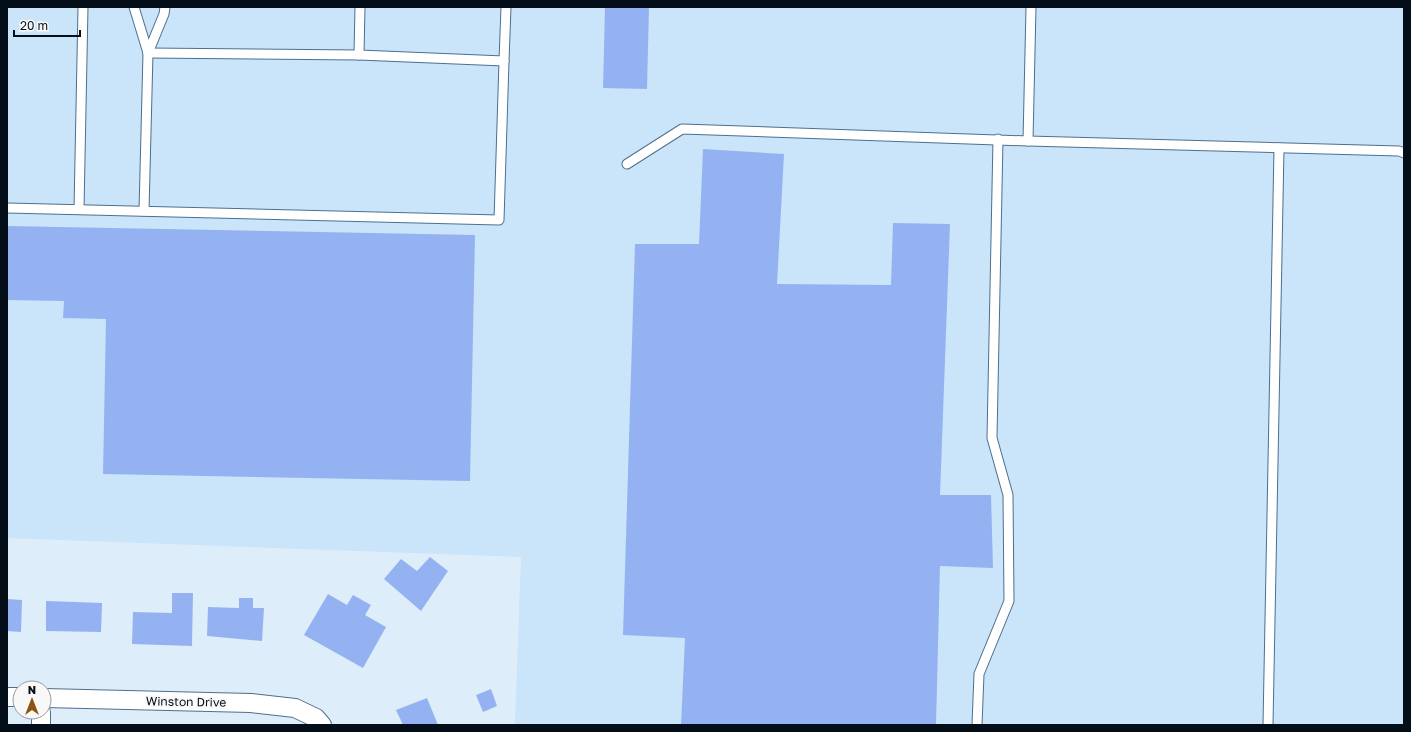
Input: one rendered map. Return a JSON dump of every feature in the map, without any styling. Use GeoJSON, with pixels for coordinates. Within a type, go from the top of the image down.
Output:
{"type":"FeatureCollection","features":[{"type":"Feature","properties":{"kind":"street","name":"Winston Drive"},"geometry":{"type":"LineString","coordinates":[[52,698],[251,703],[295,708],[316,718],[322,725]]}},
{"type":"Feature","properties":{"kind":"lane"},"geometry":{"type":"LineString","coordinates":[[79,209],[83,7]]}},
{"type":"Feature","properties":{"kind":"lane"},"geometry":{"type":"LineString","coordinates":[[134,7],[148,53],[144,211]]}},
{"type":"Feature","properties":{"kind":"lane"},"geometry":{"type":"LineString","coordinates":[[148,53],[164,14],[165,7]]}},
{"type":"Feature","properties":{"kind":"lane"},"geometry":{"type":"LineString","coordinates":[[359,55],[360,7]]}},
{"type":"Feature","properties":{"kind":"lane"},"geometry":{"type":"LineString","coordinates":[[7,208],[499,220],[506,7]]}},
{"type":"Feature","properties":{"kind":"lane"},"geometry":{"type":"LineString","coordinates":[[1028,141],[1031,7]]}},
{"type":"Feature","properties":{"kind":"lane"},"geometry":{"type":"LineString","coordinates":[[148,53],[359,55],[504,61]]}},
{"type":"Feature","properties":{"kind":"lane"},"geometry":{"type":"LineString","coordinates":[[627,164],[682,129],[1028,141],[1399,151],[1404,153]]}},
{"type":"Feature","properties":{"kind":"lane"},"geometry":{"type":"LineString","coordinates":[[977,725],[979,674],[1009,602],[1008,495],[992,438],[998,139]]}},
{"type":"Feature","properties":{"kind":"lane"},"geometry":{"type":"LineString","coordinates":[[1268,725],[1280,148]]}},
{"type":"Feature","properties":{"kind":"shaded area"},"geometry":{"type":"Polygon","coordinates":[[[7,7],[1404,7],[1404,725],[515,725],[521,557],[7,538],[7,7]]]}},
{"type":"Feature","properties":{"kind":"building"},"geometry":{"type":"Polygon","coordinates":[[[605,7],[649,7],[647,89],[603,88],[605,7]]]}},
{"type":"Feature","properties":{"kind":"building"},"geometry":{"type":"Polygon","coordinates":[[[703,149],[784,154],[777,284],[891,285],[893,223],[950,224],[940,495],[991,495],[993,568],[940,566],[936,725],[681,725],[685,638],[623,635],[635,244],[699,244],[703,149]]]}},
{"type":"Feature","properties":{"kind":"building"},"geometry":{"type":"Polygon","coordinates":[[[7,226],[475,235],[470,481],[103,474],[106,319],[63,318],[64,301],[7,300],[7,226]]]}},
{"type":"Feature","properties":{"kind":"building"},"geometry":{"type":"Polygon","coordinates":[[[430,557],[448,571],[421,611],[384,579],[401,559],[417,571],[430,557]]]}},
{"type":"Feature","properties":{"kind":"building"},"geometry":{"type":"Polygon","coordinates":[[[172,593],[193,593],[192,646],[132,644],[133,612],[172,613],[172,593]]]}},
{"type":"Feature","properties":{"kind":"building"},"geometry":{"type":"Polygon","coordinates":[[[328,594],[347,605],[353,595],[371,605],[365,615],[386,627],[363,668],[304,635],[328,594]]]}},
{"type":"Feature","properties":{"kind":"building"},"geometry":{"type":"Polygon","coordinates":[[[239,598],[253,598],[253,608],[264,608],[262,641],[207,636],[208,607],[239,608],[239,598]]]}},
{"type":"Feature","properties":{"kind":"building"},"geometry":{"type":"Polygon","coordinates":[[[7,599],[22,600],[21,632],[7,631],[7,599]]]}},
{"type":"Feature","properties":{"kind":"building"},"geometry":{"type":"Polygon","coordinates":[[[46,601],[102,603],[101,632],[46,631],[46,601]]]}},
{"type":"Feature","properties":{"kind":"building"},"geometry":{"type":"Polygon","coordinates":[[[491,689],[497,706],[483,712],[476,695],[491,689]]]}},
{"type":"Feature","properties":{"kind":"building"},"geometry":{"type":"Polygon","coordinates":[[[427,698],[438,725],[403,725],[396,710],[427,698]]]}}]}
